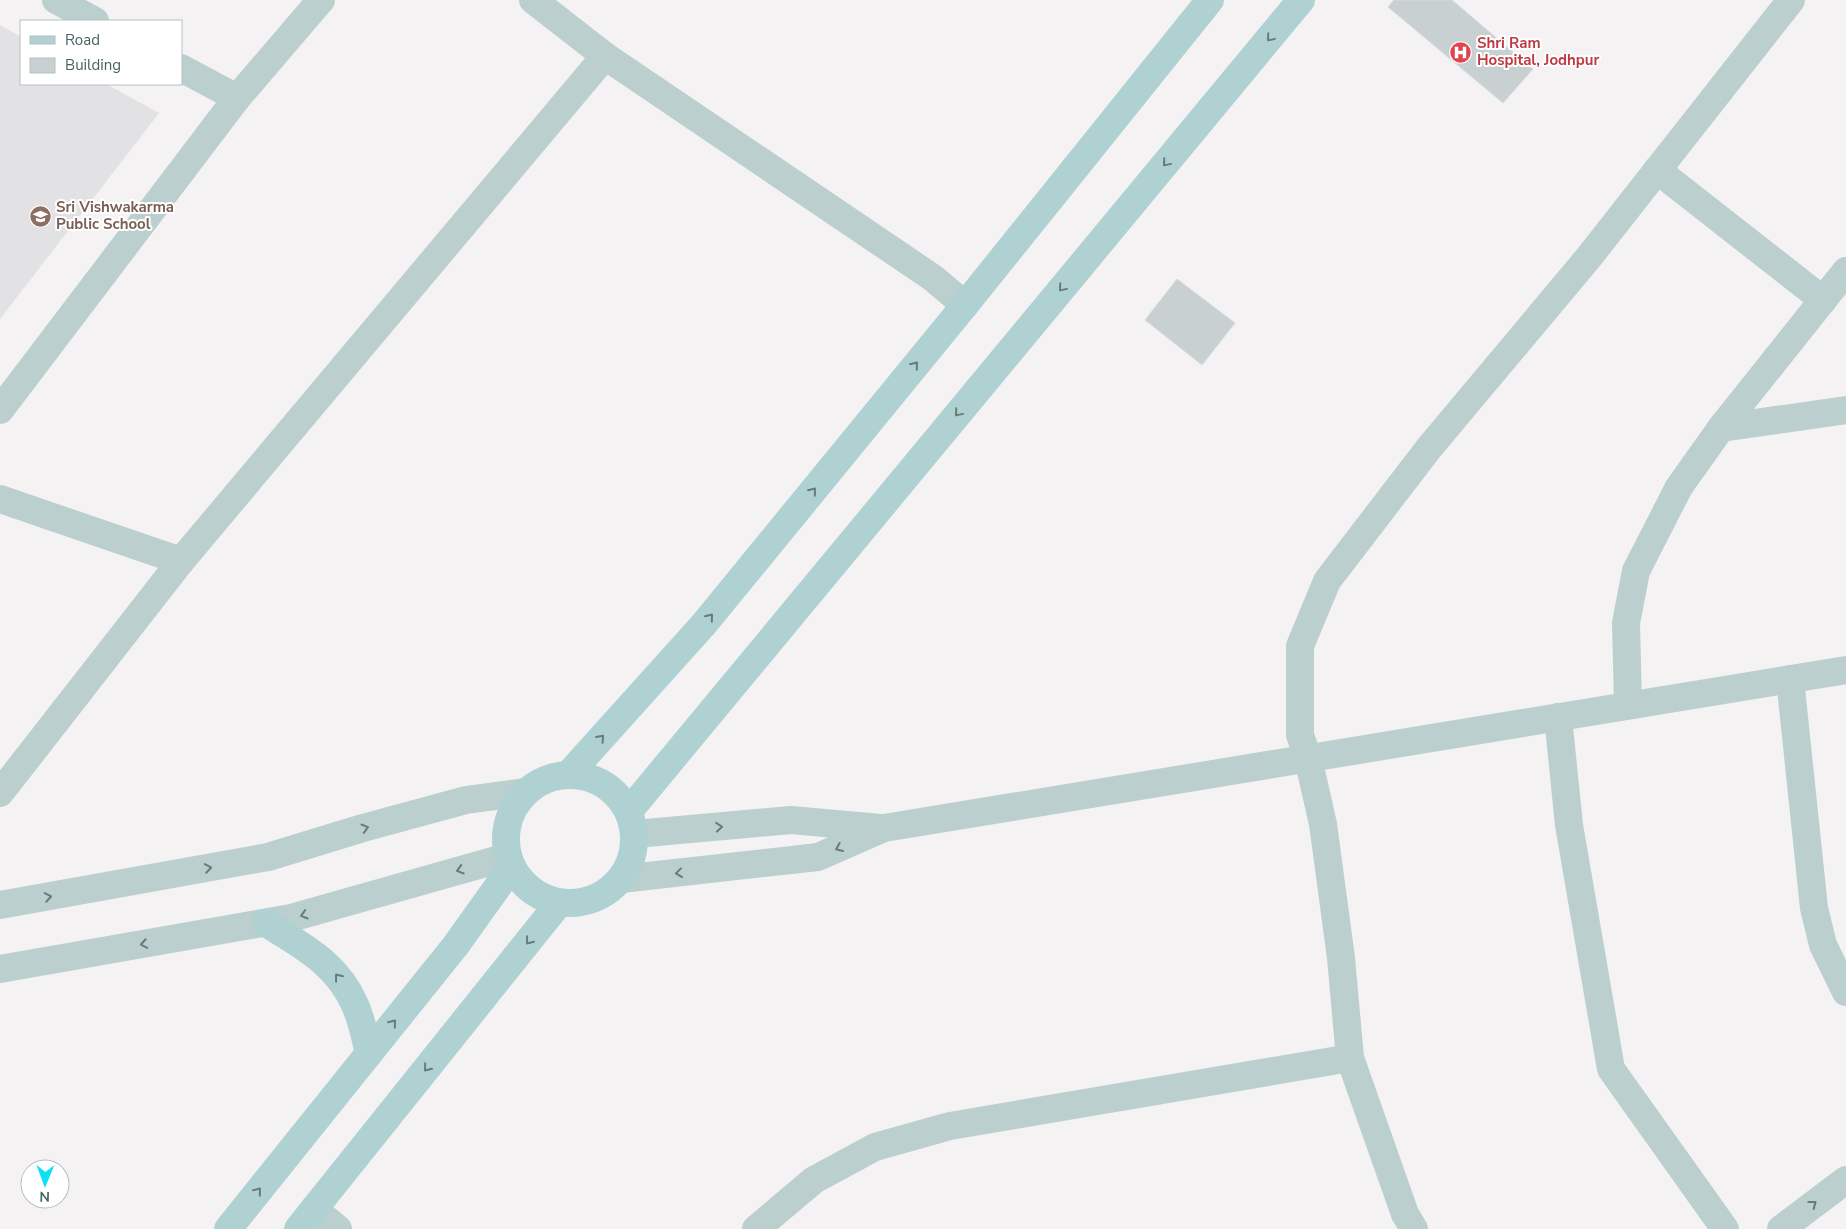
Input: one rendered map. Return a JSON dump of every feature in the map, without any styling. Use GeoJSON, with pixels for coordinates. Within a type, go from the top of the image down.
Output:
{"type":"FeatureCollection","features":[{"type":"Feature","properties":{"kind":"main road"},"geometry":{"type":"LineString","coordinates":[[569,774],[704,624],[965,305],[1210,0]]}},
{"type":"Feature","properties":{"kind":"main road"},"geometry":{"type":"LineString","coordinates":[[632,823],[1301,0]]}},
{"type":"Feature","properties":{"kind":"main road"},"geometry":{"type":"LineString","coordinates":[[569,774],[593,778],[614,791],[632,823],[632,858],[621,879],[604,895],[582,903],[559,903],[539,896],[523,884],[509,862],[505,833],[511,811],[525,792],[545,779],[569,774]]}},
{"type":"Feature","properties":{"kind":"main road"},"geometry":{"type":"LineString","coordinates":[[228,1229],[456,945],[509,862]]}},
{"type":"Feature","properties":{"kind":"main road"},"geometry":{"type":"LineString","coordinates":[[306,1219],[559,903]]}},
{"type":"Feature","properties":{"kind":"main road"},"geometry":{"type":"LineString","coordinates":[[266,923],[319,957],[340,976],[356,1006],[369,1054]]}},
{"type":"Feature","properties":{"kind":"street"},"geometry":{"type":"LineString","coordinates":[[56,0],[93,20]]}},
{"type":"Feature","properties":{"kind":"street"},"geometry":{"type":"LineString","coordinates":[[0,410],[237,98],[321,0]]}},
{"type":"Feature","properties":{"kind":"street"},"geometry":{"type":"LineString","coordinates":[[533,0],[605,56],[933,278],[965,305]]}},
{"type":"Feature","properties":{"kind":"street"},"geometry":{"type":"LineString","coordinates":[[1401,1224],[1350,1058],[1341,958],[1323,824],[1308,758],[1300,735],[1300,646],[1326,581],[1429,448],[1588,257],[1791,0]]}},
{"type":"Feature","properties":{"kind":"street"},"geometry":{"type":"LineString","coordinates":[[0,793],[182,561],[605,56]]}},
{"type":"Feature","properties":{"kind":"street"},"geometry":{"type":"LineString","coordinates":[[182,69],[237,98]]}},
{"type":"Feature","properties":{"kind":"street"},"geometry":{"type":"LineString","coordinates":[[1658,170],[1823,300]]}},
{"type":"Feature","properties":{"kind":"street"},"geometry":{"type":"LineString","coordinates":[[1628,705],[1626,623],[1636,571],[1679,488],[1721,428],[1846,271]]}},
{"type":"Feature","properties":{"kind":"street"},"geometry":{"type":"LineString","coordinates":[[1721,428],[1846,410]]}},
{"type":"Feature","properties":{"kind":"street"},"geometry":{"type":"LineString","coordinates":[[0,499],[182,561]]}},
{"type":"Feature","properties":{"kind":"street"},"geometry":{"type":"LineString","coordinates":[[632,823],[791,820],[884,828],[1846,670]]}},
{"type":"Feature","properties":{"kind":"street"},"geometry":{"type":"LineString","coordinates":[[1790,679],[1814,908],[1823,944],[1846,992]]}},
{"type":"Feature","properties":{"kind":"street"},"geometry":{"type":"LineString","coordinates":[[1558,717],[1568,825],[1611,1069],[1725,1229]]}},
{"type":"Feature","properties":{"kind":"street"},"geometry":{"type":"LineString","coordinates":[[0,906],[268,857],[363,828],[466,800],[525,792]]}},
{"type":"Feature","properties":{"kind":"street"},"geometry":{"type":"LineString","coordinates":[[621,879],[818,857],[884,828]]}},
{"type":"Feature","properties":{"kind":"street"},"geometry":{"type":"LineString","coordinates":[[0,969],[291,918],[509,862]]}},
{"type":"Feature","properties":{"kind":"street"},"geometry":{"type":"LineString","coordinates":[[756,1229],[814,1180],[875,1147],[950,1126],[1350,1058]]}},
{"type":"Feature","properties":{"kind":"street"},"geometry":{"type":"LineString","coordinates":[[1781,1229],[1846,1180]]}},
{"type":"Feature","properties":{"kind":"street"},"geometry":{"type":"LineString","coordinates":[[306,1219],[338,1229]]}},
{"type":"Feature","properties":{"kind":"shaded area","name":"Sri Vishwakarma Public School"},"geometry":{"type":"Polygon","coordinates":[[[0,25],[20,36],[20,85],[108,85],[159,113],[0,319],[0,25]]]}},
{"type":"Feature","properties":{"kind":"building"},"geometry":{"type":"Polygon","coordinates":[[[1394,0],[1452,0],[1533,69],[1503,103],[1388,7],[1394,0]]]}},
{"type":"Feature","properties":{"kind":"building"},"geometry":{"type":"Polygon","coordinates":[[[1177,279],[1235,323],[1202,365],[1145,320],[1177,279]]]}},
{"type":"Feature","properties":{"kind":"place","name":"Shri Ram Hospital, Jodhpur"},"geometry":{"type":"Point","coordinates":[1461,52]}},
{"type":"Feature","properties":{"kind":"place","name":"Sri Vishwakarma Public School"},"geometry":{"type":"Point","coordinates":[40,216]}}]}
